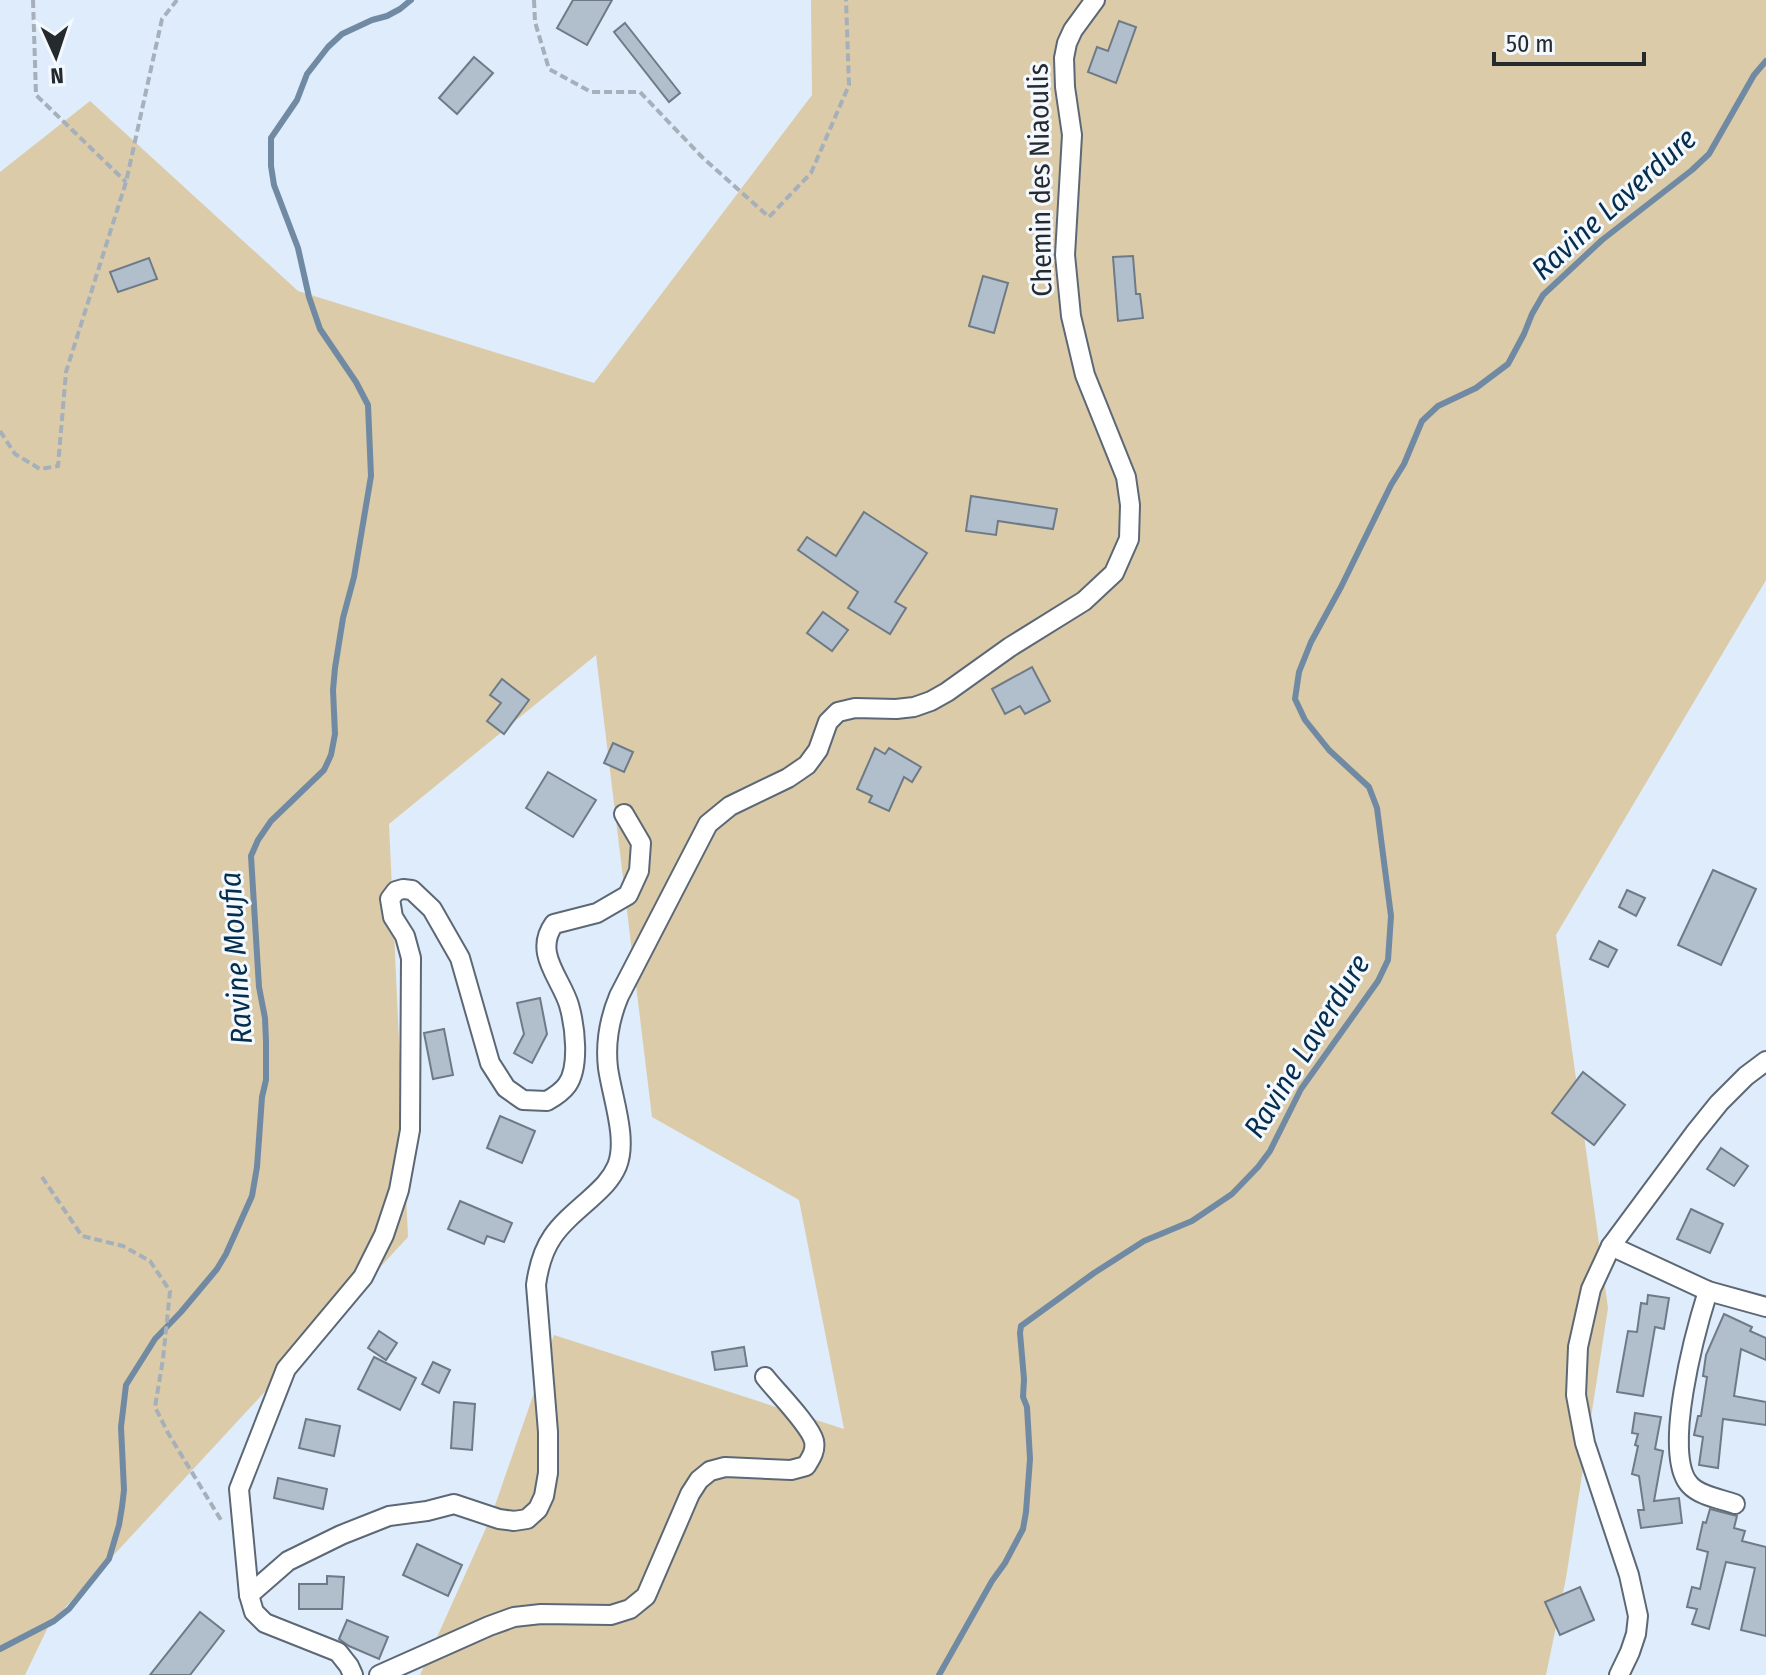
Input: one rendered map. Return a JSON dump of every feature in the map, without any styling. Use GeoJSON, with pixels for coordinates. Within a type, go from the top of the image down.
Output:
{"type":"FeatureCollection","features":[{"type":"Feature","properties":{"kind":"street","name":"Chemin des Niaoulis"},"geometry":{"type":"LineString","coordinates":[[249,1595],[288,1561],[389,1516],[454,1504],[514,1521],[527,1519],[538,1509],[548,1473],[548,1432],[536,1285],[538,1268],[551,1236],[609,1180],[618,1164],[620,1134],[607,1052],[611,1014],[703,832],[713,819],[730,806],[788,778],[807,765],[818,750],[828,722],[838,712],[855,708],[914,707],[931,701],[1084,601],[1114,573],[1129,539],[1130,505],[1126,477],[1085,375],[1071,316],[1065,255],[1072,135],[1064,58],[1073,30],[1095,0]]}},
{"type":"Feature","properties":{"kind":"street"},"geometry":{"type":"LineString","coordinates":[[353,1675],[338,1652],[258,1618],[249,1595],[239,1489],[286,1369],[363,1277],[384,1235],[399,1190],[410,1130],[411,958],[405,936],[393,917],[390,899],[396,891],[412,890],[432,909],[460,958],[490,1063],[506,1088],[523,1100],[547,1101],[566,1087],[574,1070],[574,1032],[569,1003],[553,973],[547,951],[548,933],[554,924],[597,913],[628,895],[639,871],[641,843],[624,814]]}},
{"type":"Feature","properties":{"kind":"street"},"geometry":{"type":"LineString","coordinates":[[1619,1675],[1636,1634],[1638,1616],[1635,1595],[1585,1443],[1576,1395],[1578,1347],[1591,1289],[1611,1246],[1694,1134],[1719,1103],[1766,1061]]}},
{"type":"Feature","properties":{"kind":"street"},"geometry":{"type":"LineString","coordinates":[[1611,1246],[1708,1291],[1766,1307]]}},
{"type":"Feature","properties":{"kind":"street"},"geometry":{"type":"LineString","coordinates":[[1708,1291],[1693,1339],[1681,1407],[1679,1458],[1683,1476],[1696,1491],[1735,1504]]}},
{"type":"Feature","properties":{"kind":"street"},"geometry":{"type":"LineString","coordinates":[[379,1675],[514,1617],[541,1614],[611,1615],[630,1609],[646,1596],[699,1480],[710,1471],[725,1467],[791,1470],[806,1466],[814,1454],[814,1441],[808,1429],[765,1377]]}},
{"type":"Feature","properties":{"kind":"path"},"geometry":{"type":"LineString","coordinates":[[33,0],[36,95],[126,182]]}},
{"type":"Feature","properties":{"kind":"path"},"geometry":{"type":"LineString","coordinates":[[0,431],[15,454],[40,469],[58,466],[66,372],[126,182],[162,19],[177,0]]}},
{"type":"Feature","properties":{"kind":"path"},"geometry":{"type":"LineString","coordinates":[[534,0],[535,22],[549,69],[591,92],[640,92],[702,157],[769,217],[811,173],[849,85],[846,0]]}},
{"type":"Feature","properties":{"kind":"path"},"geometry":{"type":"LineString","coordinates":[[42,1177],[82,1236],[123,1246],[150,1261],[170,1291],[155,1407],[221,1518],[224,1532]]}},
{"type":"Feature","properties":{"kind":"shaded area"},"geometry":{"type":"Polygon","coordinates":[[[811,0],[1766,0],[1766,580],[1556,935],[1608,1308],[1566,1578],[1546,1675],[420,1675],[491,1517],[554,1335],[844,1429],[799,1200],[652,1117],[596,655],[389,824],[408,1237],[49,1625],[25,1675],[0,1675],[0,172],[90,101],[298,291],[594,383],[812,95],[811,0]]]}},
{"type":"Feature","properties":{"kind":"building"},"geometry":{"type":"Polygon","coordinates":[[[573,0],[612,0],[587,45],[557,28],[573,0]]]}},
{"type":"Feature","properties":{"kind":"building"},"geometry":{"type":"Polygon","coordinates":[[[1119,21],[1136,27],[1116,83],[1088,72],[1097,47],[1108,51],[1119,21]]]}},
{"type":"Feature","properties":{"kind":"building"},"geometry":{"type":"Polygon","coordinates":[[[625,23],[680,93],[669,102],[614,32],[625,23]]]}},
{"type":"Feature","properties":{"kind":"building"},"geometry":{"type":"Polygon","coordinates":[[[474,57],[493,73],[457,114],[439,98],[474,57]]]}},
{"type":"Feature","properties":{"kind":"building"},"geometry":{"type":"Polygon","coordinates":[[[1133,256],[1136,294],[1140,294],[1143,318],[1118,321],[1113,257],[1133,256]]]}},
{"type":"Feature","properties":{"kind":"building"},"geometry":{"type":"Polygon","coordinates":[[[149,258],[157,279],[118,292],[110,272],[149,258]]]}},
{"type":"Feature","properties":{"kind":"building"},"geometry":{"type":"Polygon","coordinates":[[[983,276],[1008,283],[994,333],[969,326],[983,276]]]}},
{"type":"Feature","properties":{"kind":"building"},"geometry":{"type":"Polygon","coordinates":[[[971,496],[1057,509],[1053,529],[998,521],[996,535],[966,531],[971,496]]]}},
{"type":"Feature","properties":{"kind":"building"},"geometry":{"type":"Polygon","coordinates":[[[864,512],[927,553],[895,602],[906,608],[890,634],[848,608],[858,592],[798,550],[807,537],[836,556],[864,512]]]}},
{"type":"Feature","properties":{"kind":"building"},"geometry":{"type":"Polygon","coordinates":[[[823,612],[848,630],[832,651],[807,633],[823,612]]]}},
{"type":"Feature","properties":{"kind":"building"},"geometry":{"type":"Polygon","coordinates":[[[1032,667],[1050,701],[1025,714],[1020,706],[1005,714],[992,689],[1032,667]]]}},
{"type":"Feature","properties":{"kind":"building"},"geometry":{"type":"Polygon","coordinates":[[[502,679],[529,700],[504,734],[487,721],[501,703],[490,695],[502,679]]]}},
{"type":"Feature","properties":{"kind":"building"},"geometry":{"type":"Polygon","coordinates":[[[613,743],[633,752],[624,772],[604,763],[613,743]]]}},
{"type":"Feature","properties":{"kind":"building"},"geometry":{"type":"Polygon","coordinates":[[[875,748],[885,754],[889,748],[921,767],[912,782],[904,777],[889,811],[869,802],[872,796],[857,789],[875,748]]]}},
{"type":"Feature","properties":{"kind":"building"},"geometry":{"type":"Polygon","coordinates":[[[548,772],[596,800],[573,837],[526,808],[548,772]]]}},
{"type":"Feature","properties":{"kind":"building"},"geometry":{"type":"Polygon","coordinates":[[[1713,870],[1756,889],[1721,965],[1678,945],[1713,870]]]}},
{"type":"Feature","properties":{"kind":"building"},"geometry":{"type":"Polygon","coordinates":[[[1627,890],[1645,898],[1636,916],[1619,907],[1627,890]]]}},
{"type":"Feature","properties":{"kind":"building"},"geometry":{"type":"Polygon","coordinates":[[[1599,941],[1617,950],[1608,967],[1590,959],[1599,941]]]}},
{"type":"Feature","properties":{"kind":"building"},"geometry":{"type":"Polygon","coordinates":[[[540,998],[547,1034],[532,1063],[514,1053],[524,1034],[517,1003],[540,998]]]}},
{"type":"Feature","properties":{"kind":"building"},"geometry":{"type":"Polygon","coordinates":[[[444,1029],[453,1075],[433,1079],[424,1033],[444,1029]]]}},
{"type":"Feature","properties":{"kind":"building"},"geometry":{"type":"Polygon","coordinates":[[[1583,1072],[1625,1105],[1594,1145],[1552,1113],[1583,1072]]]}},
{"type":"Feature","properties":{"kind":"building"},"geometry":{"type":"Polygon","coordinates":[[[500,1116],[535,1131],[522,1163],[487,1148],[500,1116]]]}},
{"type":"Feature","properties":{"kind":"building"},"geometry":{"type":"Polygon","coordinates":[[[1721,1148],[1748,1166],[1734,1186],[1707,1169],[1721,1148]]]}},
{"type":"Feature","properties":{"kind":"building"},"geometry":{"type":"Polygon","coordinates":[[[460,1201],[512,1223],[504,1242],[487,1236],[484,1244],[448,1229],[460,1201]]]}},
{"type":"Feature","properties":{"kind":"building"},"geometry":{"type":"Polygon","coordinates":[[[1691,1209],[1723,1224],[1710,1253],[1677,1239],[1691,1209]]]}},
{"type":"Feature","properties":{"kind":"building"},"geometry":{"type":"Polygon","coordinates":[[[1648,1295],[1669,1298],[1664,1329],[1655,1327],[1643,1396],[1617,1392],[1628,1331],[1637,1332],[1641,1303],[1647,1304],[1648,1295]]]}},
{"type":"Feature","properties":{"kind":"building"},"geometry":{"type":"Polygon","coordinates":[[[1724,1314],[1752,1327],[1750,1331],[1766,1338],[1766,1360],[1741,1349],[1734,1396],[1766,1402],[1766,1425],[1723,1419],[1718,1468],[1699,1465],[1703,1437],[1694,1435],[1698,1416],[1701,1416],[1707,1377],[1703,1376],[1706,1355],[1724,1314]]]}},
{"type":"Feature","properties":{"kind":"building"},"geometry":{"type":"Polygon","coordinates":[[[379,1331],[397,1343],[386,1360],[368,1348],[379,1331]]]}},
{"type":"Feature","properties":{"kind":"building"},"geometry":{"type":"Polygon","coordinates":[[[744,1347],[747,1366],[715,1370],[712,1352],[744,1347]]]}},
{"type":"Feature","properties":{"kind":"building"},"geometry":{"type":"Polygon","coordinates":[[[374,1357],[416,1378],[400,1410],[358,1389],[374,1357]]]}},
{"type":"Feature","properties":{"kind":"building"},"geometry":{"type":"Polygon","coordinates":[[[433,1362],[450,1370],[439,1393],[422,1384],[433,1362]]]}},
{"type":"Feature","properties":{"kind":"building"},"geometry":{"type":"Polygon","coordinates":[[[454,1402],[475,1404],[472,1450],[451,1448],[454,1402]]]}},
{"type":"Feature","properties":{"kind":"building"},"geometry":{"type":"Polygon","coordinates":[[[1635,1413],[1661,1417],[1655,1449],[1663,1451],[1654,1501],[1679,1498],[1682,1523],[1641,1528],[1638,1510],[1644,1510],[1639,1476],[1632,1474],[1638,1446],[1635,1445],[1638,1434],[1632,1433],[1635,1413]]]}},
{"type":"Feature","properties":{"kind":"building"},"geometry":{"type":"Polygon","coordinates":[[[306,1419],[340,1426],[334,1456],[299,1448],[306,1419]]]}},
{"type":"Feature","properties":{"kind":"building"},"geometry":{"type":"Polygon","coordinates":[[[278,1478],[327,1489],[323,1509],[274,1498],[278,1478]]]}},
{"type":"Feature","properties":{"kind":"building"},"geometry":{"type":"Polygon","coordinates":[[[1710,1509],[1737,1516],[1734,1528],[1745,1531],[1742,1541],[1766,1547],[1766,1636],[1741,1630],[1755,1568],[1726,1562],[1709,1629],[1692,1624],[1697,1609],[1687,1607],[1692,1587],[1700,1589],[1708,1552],[1697,1549],[1703,1522],[1706,1523],[1710,1509]]]}},
{"type":"Feature","properties":{"kind":"building"},"geometry":{"type":"Polygon","coordinates":[[[417,1544],[462,1565],[448,1596],[403,1575],[417,1544]]]}},
{"type":"Feature","properties":{"kind":"building"},"geometry":{"type":"Polygon","coordinates":[[[327,1576],[344,1577],[342,1609],[299,1609],[299,1584],[327,1584],[327,1576]]]}},
{"type":"Feature","properties":{"kind":"building"},"geometry":{"type":"Polygon","coordinates":[[[1580,1587],[1594,1620],[1560,1635],[1545,1602],[1580,1587]]]}},
{"type":"Feature","properties":{"kind":"building"},"geometry":{"type":"Polygon","coordinates":[[[200,1612],[224,1631],[190,1675],[150,1675],[200,1612]]]}},
{"type":"Feature","properties":{"kind":"building"},"geometry":{"type":"Polygon","coordinates":[[[347,1620],[388,1637],[379,1659],[339,1639],[347,1620]]]}},
{"type":"Feature","properties":{"kind":"waterway","name":"Ravine Moufia"},"geometry":{"type":"LineString","coordinates":[[0,1649],[54,1621],[69,1609],[109,1559],[119,1525],[124,1490],[121,1427],[126,1385],[155,1339],[217,1269],[252,1196],[266,1080],[266,1041],[259,987],[251,856],[271,821],[324,770],[331,755],[335,734],[335,668],[371,476],[368,405],[320,329],[298,248],[274,185],[271,138],[297,100],[307,74],[328,47],[342,34],[387,16],[411,0]]}},
{"type":"Feature","properties":{"kind":"waterway","name":"Ravine Laverdure"},"geometry":{"type":"LineString","coordinates":[[939,1675],[1023,1529],[1030,1459],[1027,1407],[1023,1397],[1021,1326],[1144,1241],[1192,1221],[1232,1194],[1270,1151],[1301,1089],[1378,981],[1388,960],[1391,916],[1377,808],[1369,787],[1329,750],[1305,720],[1295,699],[1299,672],[1311,642],[1404,464],[1422,421],[1438,406],[1476,388],[1508,364],[1543,295],[1602,240],[1709,154],[1754,75],[1766,61]]}}]}
